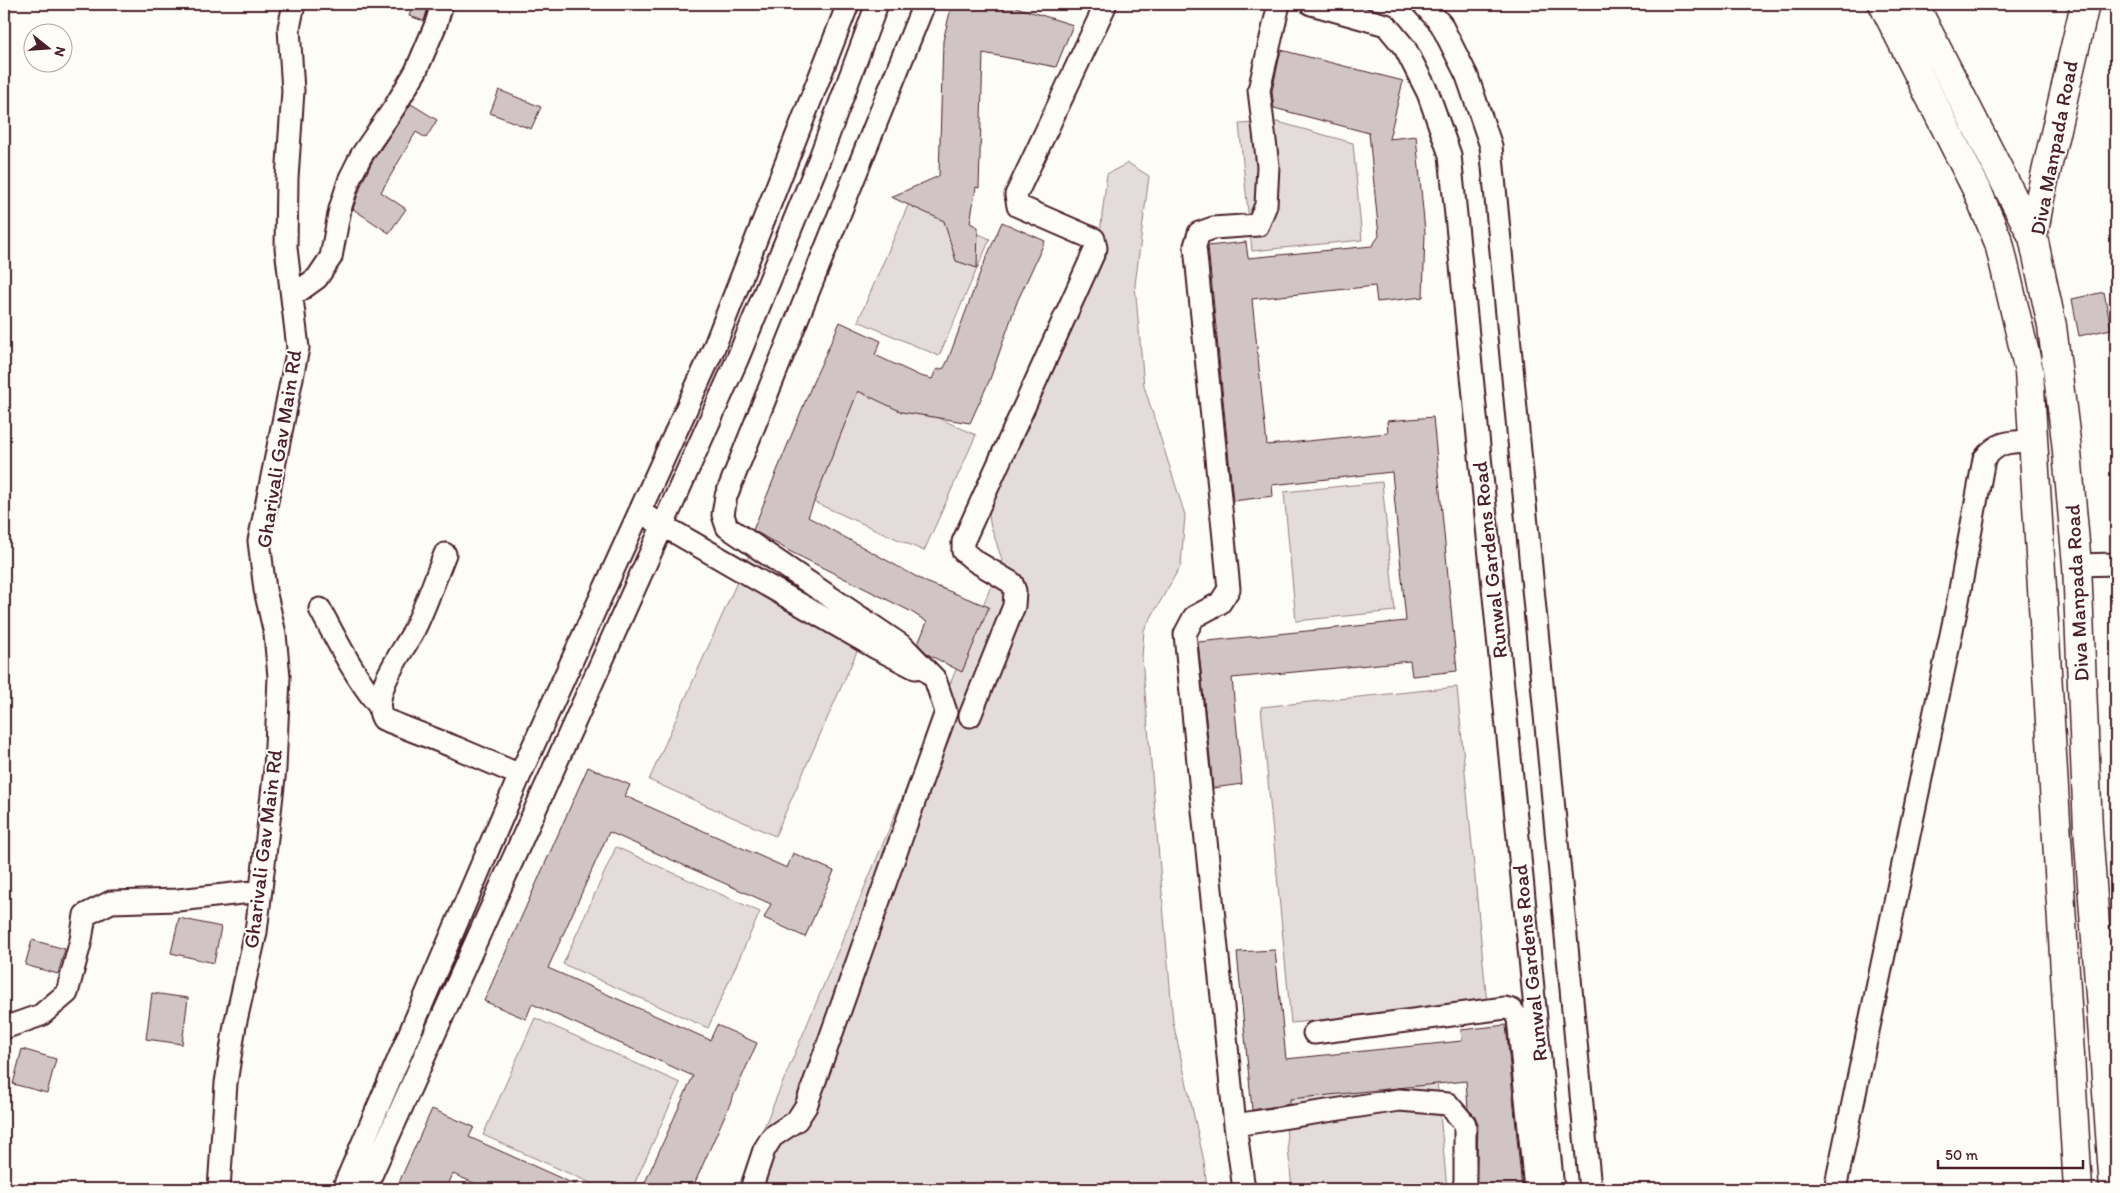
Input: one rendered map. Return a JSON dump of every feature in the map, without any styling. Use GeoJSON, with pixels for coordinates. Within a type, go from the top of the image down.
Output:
{"type":"FeatureCollection","features":[{"type":"Feature","properties":{"kind":"street","name":"Gharivali Gav Main Rd"},"geometry":{"type":"LineString","coordinates":[[218,1189],[226,1083],[237,1016],[256,932],[275,769],[279,677],[275,634],[265,590],[259,541],[298,348],[286,248],[287,178],[293,91],[289,28],[294,4]]}},
{"type":"Feature","properties":{"kind":"street"},"geometry":{"type":"LineString","coordinates":[[292,296],[317,278],[331,256],[340,209],[350,178],[361,156],[394,108],[416,71],[436,24],[442,4]]}},
{"type":"Feature","properties":{"kind":"street"},"geometry":{"type":"LineString","coordinates":[[343,1189],[520,775],[713,350],[848,4]]}},
{"type":"Feature","properties":{"kind":"street"},"geometry":{"type":"LineString","coordinates":[[366,1189],[744,343],[819,160],[877,4]]}},
{"type":"Feature","properties":{"kind":"street"},"geometry":{"type":"LineString","coordinates":[[751,1189],[764,1150],[772,1137],[797,1120],[806,1106],[946,712],[935,679],[904,647],[727,527],[723,515],[726,496],[924,4]]}},
{"type":"Feature","properties":{"kind":"street"},"geometry":{"type":"LineString","coordinates":[[970,716],[1014,606],[1015,591],[1012,583],[974,561],[964,551],[963,542],[1096,248],[1094,239],[1018,206],[1016,196],[1105,6],[1104,4]]}},
{"type":"Feature","properties":{"kind":"street"},"geometry":{"type":"LineString","coordinates":[[1244,1189],[1235,1125],[1185,634],[1194,617],[1220,603],[1229,589],[1195,246],[1199,233],[1206,230],[1258,225],[1266,205],[1268,166],[1259,90],[1279,4]]}},
{"type":"Feature","properties":{"kind":"street","name":"Runwal Gardens Road"},"geometry":{"type":"LineString","coordinates":[[1311,4],[1386,25],[1405,48],[1428,93],[1450,155],[1553,1189]]}},
{"type":"Feature","properties":{"kind":"street","name":"Runwal Gardens Road"},"geometry":{"type":"LineString","coordinates":[[1423,4],[1440,24],[1467,76],[1491,146],[1590,1189]]}},
{"type":"Feature","properties":{"kind":"street"},"geometry":{"type":"LineString","coordinates":[[1883,4],[1978,190],[2000,250],[2029,371],[2078,1189]]}},
{"type":"Feature","properties":{"kind":"street"},"geometry":{"type":"LineString","coordinates":[[1914,4],[2033,237],[2000,250]]}},
{"type":"Feature","properties":{"kind":"street","name":"Diva Manpada Road"},"geometry":{"type":"LineString","coordinates":[[2085,4],[2033,237],[2052,326],[2066,441],[2077,565],[2088,829],[2114,1189]]}},
{"type":"Feature","properties":{"kind":"street"},"geometry":{"type":"LineString","coordinates":[[1835,1189],[1957,606],[1984,459],[1993,447],[2010,442],[2033,440]]}},
{"type":"Feature","properties":{"kind":"street"},"geometry":{"type":"LineString","coordinates":[[639,512],[663,524],[876,648],[935,679]]}},
{"type":"Feature","properties":{"kind":"street"},"geometry":{"type":"LineString","coordinates":[[379,706],[390,670],[411,634],[445,554]]}},
{"type":"Feature","properties":{"kind":"street"},"geometry":{"type":"LineString","coordinates":[[2077,565],[2116,564]]}},
{"type":"Feature","properties":{"kind":"street"},"geometry":{"type":"LineString","coordinates":[[320,609],[346,658],[379,706],[383,719],[458,748],[520,775]]}},
{"type":"Feature","properties":{"kind":"street"},"geometry":{"type":"LineString","coordinates":[[4,1028],[41,1015],[66,993],[81,940],[85,915],[111,902],[178,900],[260,892]]}},
{"type":"Feature","properties":{"kind":"street"},"geometry":{"type":"LineString","coordinates":[[1314,1034],[1506,1008],[1512,1010],[1518,1018],[1535,1189]]}},
{"type":"Feature","properties":{"kind":"street"},"geometry":{"type":"LineString","coordinates":[[1235,1125],[1399,1100],[1448,1104],[1465,1124],[1465,1181],[1462,1189]]}},
{"type":"Feature","properties":{"kind":"shaded area"},"geometry":{"type":"Polygon","coordinates":[[[1278,122],[1353,143],[1362,240],[1252,251],[1239,124],[1278,122]]]}},
{"type":"Feature","properties":{"kind":"shaded area"},"geometry":{"type":"Polygon","coordinates":[[[1128,163],[1149,176],[1135,285],[1144,386],[1185,515],[1181,565],[1144,630],[1142,657],[1173,1022],[1204,1161],[1207,1189],[738,1189],[1002,560],[990,523],[987,495],[1095,274],[1107,174],[1128,163]]]}},
{"type":"Feature","properties":{"kind":"shaded area"},"geometry":{"type":"Polygon","coordinates":[[[909,203],[990,239],[939,356],[858,321],[909,203]]]}},
{"type":"Feature","properties":{"kind":"shaded area"},"geometry":{"type":"Polygon","coordinates":[[[832,370],[976,435],[924,551],[780,487],[832,370]]]}},
{"type":"Feature","properties":{"kind":"shaded area"},"geometry":{"type":"Polygon","coordinates":[[[1382,482],[1395,611],[1296,621],[1284,492],[1382,482]]]}},
{"type":"Feature","properties":{"kind":"shaded area"},"geometry":{"type":"Polygon","coordinates":[[[749,555],[875,611],[775,836],[649,780],[749,555]]]}},
{"type":"Feature","properties":{"kind":"shaded area"},"geometry":{"type":"Polygon","coordinates":[[[1457,687],[1487,1004],[1291,1023],[1261,707],[1457,687]]]}},
{"type":"Feature","properties":{"kind":"shaded area"},"geometry":{"type":"Polygon","coordinates":[[[616,847],[760,912],[708,1028],[563,964],[616,847]]]}},
{"type":"Feature","properties":{"kind":"shaded area"},"geometry":{"type":"Polygon","coordinates":[[[535,1018],[680,1083],[632,1189],[604,1189],[483,1135],[535,1018]]]}},
{"type":"Feature","properties":{"kind":"shaded area"},"geometry":{"type":"Polygon","coordinates":[[[1437,1081],[1447,1189],[1292,1189],[1283,1097],[1437,1081]]]}},
{"type":"Feature","properties":{"kind":"building"},"geometry":{"type":"Polygon","coordinates":[[[413,4],[429,4],[424,21],[409,16],[413,4]]]}},
{"type":"Feature","properties":{"kind":"building"},"geometry":{"type":"Polygon","coordinates":[[[952,4],[1006,4],[1073,25],[1056,67],[983,53],[979,188],[976,187],[970,223],[978,227],[977,268],[956,261],[944,221],[891,197],[939,176],[943,41],[952,4]]]}},
{"type":"Feature","properties":{"kind":"building"},"geometry":{"type":"Polygon","coordinates":[[[1281,50],[1403,81],[1389,139],[1416,136],[1425,232],[1423,297],[1377,302],[1375,286],[1252,299],[1267,445],[1388,433],[1387,421],[1433,417],[1457,671],[1412,676],[1410,661],[1232,678],[1242,784],[1213,788],[1198,642],[1406,621],[1392,472],[1272,485],[1273,496],[1233,501],[1208,246],[1246,242],[1248,258],[1372,246],[1379,236],[1369,133],[1274,108],[1272,91],[1281,50]]]}},
{"type":"Feature","properties":{"kind":"building"},"geometry":{"type":"Polygon","coordinates":[[[499,90],[541,107],[531,129],[490,113],[499,90]]]}},
{"type":"Feature","properties":{"kind":"building"},"geometry":{"type":"Polygon","coordinates":[[[411,104],[437,120],[426,138],[416,132],[381,192],[406,209],[389,233],[353,209],[372,162],[411,104]]]}},
{"type":"Feature","properties":{"kind":"building"},"geometry":{"type":"Polygon","coordinates":[[[1002,222],[1045,241],[1017,302],[990,379],[970,423],[902,412],[858,391],[808,517],[926,582],[989,607],[962,672],[929,655],[918,644],[927,622],[910,611],[791,552],[753,530],[813,382],[840,322],[881,341],[875,355],[920,376],[932,379],[936,370],[944,368],[948,360],[981,270],[1002,222]]]}},
{"type":"Feature","properties":{"kind":"building"},"geometry":{"type":"Polygon","coordinates":[[[2104,292],[2111,329],[2079,336],[2072,299],[2104,292]]]}},
{"type":"Feature","properties":{"kind":"building"},"geometry":{"type":"Polygon","coordinates":[[[588,767],[630,785],[625,796],[787,868],[793,853],[834,871],[805,937],[764,918],[771,904],[609,832],[548,968],[710,1040],[717,1025],[757,1043],[692,1189],[642,1189],[693,1076],[532,1004],[526,1019],[484,1001],[588,767]]]}},
{"type":"Feature","properties":{"kind":"building"},"geometry":{"type":"Polygon","coordinates":[[[179,918],[221,927],[214,963],[171,953],[179,918]]]}},
{"type":"Feature","properties":{"kind":"building"},"geometry":{"type":"Polygon","coordinates":[[[32,940],[65,949],[58,974],[25,965],[32,940]]]}},
{"type":"Feature","properties":{"kind":"building"},"geometry":{"type":"Polygon","coordinates":[[[1275,950],[1286,1059],[1462,1041],[1461,1030],[1506,1025],[1522,1189],[1476,1189],[1478,1124],[1475,1116],[1468,1109],[1466,1081],[1290,1099],[1290,1104],[1252,1110],[1237,952],[1275,950]]]}},
{"type":"Feature","properties":{"kind":"building"},"geometry":{"type":"Polygon","coordinates":[[[152,993],[188,998],[182,1044],[146,1039],[152,993]]]}},
{"type":"Feature","properties":{"kind":"building"},"geometry":{"type":"Polygon","coordinates":[[[22,1049],[56,1059],[47,1093],[13,1084],[22,1049]]]}},
{"type":"Feature","properties":{"kind":"building"},"geometry":{"type":"Polygon","coordinates":[[[432,1109],[474,1127],[469,1137],[585,1189],[488,1189],[453,1174],[446,1189],[396,1189],[432,1109]]]}}]}
